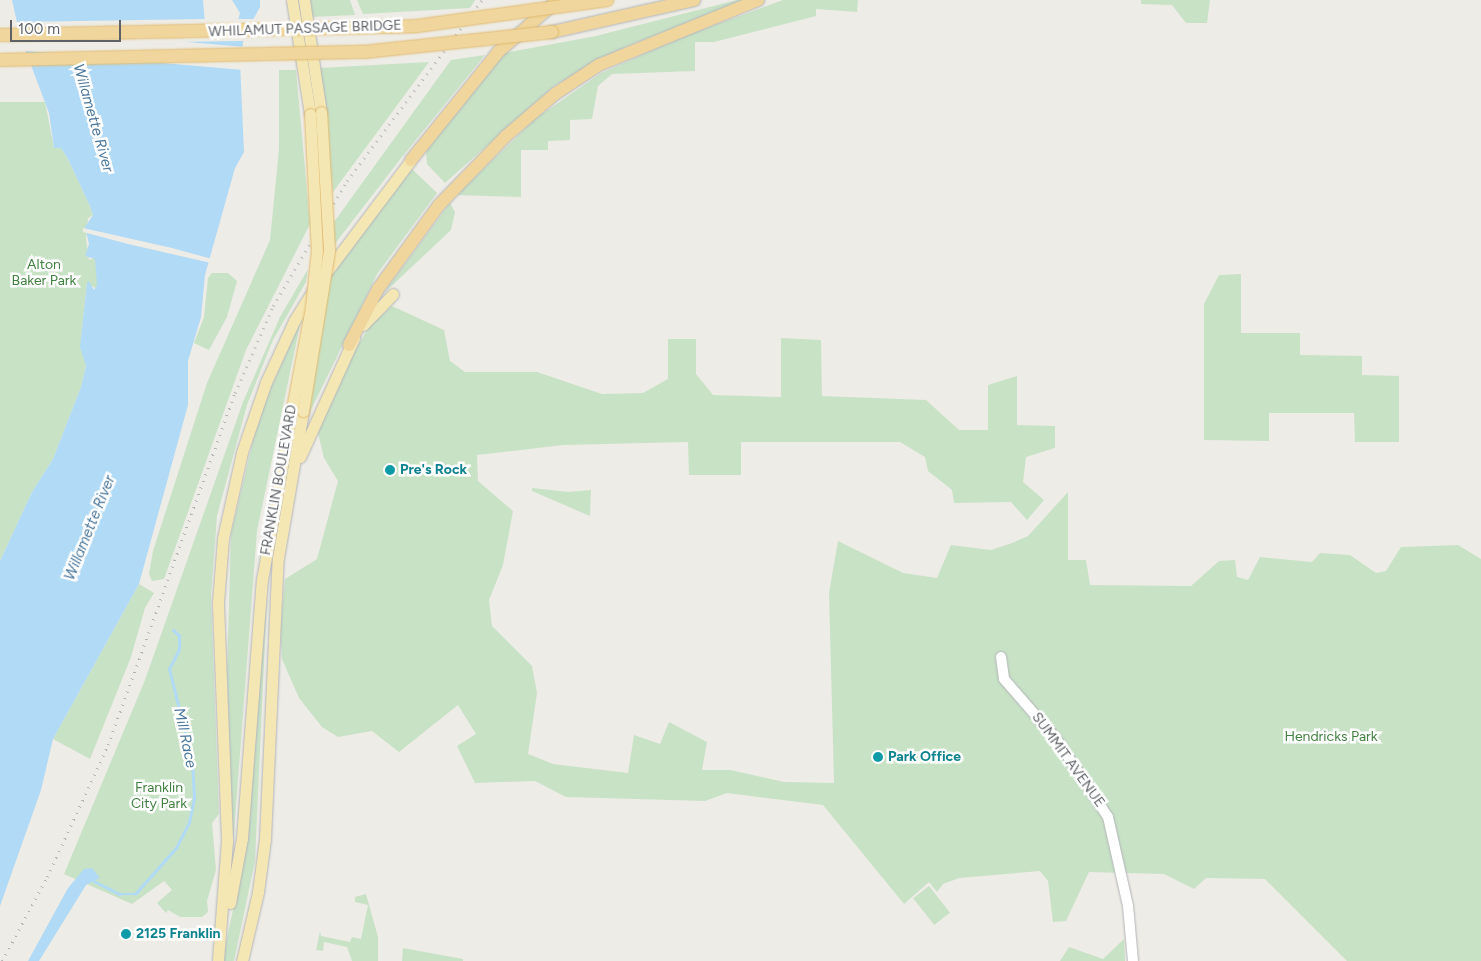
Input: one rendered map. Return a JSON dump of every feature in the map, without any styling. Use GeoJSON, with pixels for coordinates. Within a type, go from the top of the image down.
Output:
{"type":"FeatureCollection","features":[{"type":"Feature","properties":{"kind":"highway"},"geometry":{"type":"LineString","coordinates":[[411,160],[518,30],[558,0]]}},
{"type":"Feature","properties":{"kind":"highway","name":"WHILAMUT PASSAGE BRIDGE"},"geometry":{"type":"LineString","coordinates":[[0,35],[375,28],[496,18],[607,0]]}},
{"type":"Feature","properties":{"kind":"highway","name":"WHILAMUT PASSAGE BRIDGE"},"geometry":{"type":"LineString","coordinates":[[0,60],[364,52],[552,32],[694,0]]}},
{"type":"Feature","properties":{"kind":"highway"},"geometry":{"type":"LineString","coordinates":[[349,345],[378,289],[439,205],[460,182],[555,94],[600,65],[758,0]]}},
{"type":"Feature","properties":{"kind":"main road","name":"FRANKLIN BOULEVARD"},"geometry":{"type":"LineString","coordinates":[[292,0],[315,113]]}},
{"type":"Feature","properties":{"kind":"main road","name":"FRANKLIN BOULEVARD"},"geometry":{"type":"LineString","coordinates":[[218,960],[242,838],[262,580],[329,250],[304,0]]}},
{"type":"Feature","properties":{"kind":"main road"},"geometry":{"type":"LineString","coordinates":[[218,960],[227,839],[218,602],[223,538],[242,452],[266,382],[294,321],[346,241],[411,160]]}},
{"type":"Feature","properties":{"kind":"main road"},"geometry":{"type":"LineString","coordinates":[[290,482],[349,345],[393,294]]}},
{"type":"Feature","properties":{"kind":"main road","name":"FRANKLIN BOULEVARD"},"geometry":{"type":"LineString","coordinates":[[242,961],[258,892],[265,839],[275,600],[282,519],[290,482],[297,410]]}},
{"type":"Feature","properties":{"kind":"street","name":"SUMMIT AVENUE"},"geometry":{"type":"LineString","coordinates":[[1001,657],[1004,679],[1057,740],[1108,817],[1128,906],[1133,961]]}},
{"type":"Feature","properties":{"kind":"green space"},"geometry":{"type":"Polygon","coordinates":[[[308,0],[350,0],[355,15],[311,17],[308,0]]]}},
{"type":"Feature","properties":{"kind":"green space"},"geometry":{"type":"Polygon","coordinates":[[[357,0],[475,0],[470,8],[363,14],[357,0]]]}},
{"type":"Feature","properties":{"kind":"green space"},"geometry":{"type":"Polygon","coordinates":[[[737,0],[747,0],[627,46],[555,85],[445,183],[427,164],[426,151],[504,53],[596,36],[737,0]]]}},
{"type":"Feature","properties":{"kind":"green space"},"geometry":{"type":"Polygon","coordinates":[[[783,0],[858,0],[857,12],[816,9],[816,16],[714,42],[695,42],[695,71],[612,74],[598,86],[592,119],[570,120],[570,140],[548,141],[548,150],[521,150],[521,197],[457,195],[535,119],[601,73],[690,34],[783,0]]]}},
{"type":"Feature","properties":{"kind":"green space"},"geometry":{"type":"Polygon","coordinates":[[[1141,0],[1210,0],[1207,23],[1186,23],[1172,5],[1141,4],[1141,0]]]}},
{"type":"Feature","properties":{"kind":"green space"},"geometry":{"type":"Polygon","coordinates":[[[485,55],[402,157],[334,245],[334,222],[451,60],[485,55]]]}},
{"type":"Feature","properties":{"kind":"green space"},"geometry":{"type":"Polygon","coordinates":[[[429,62],[333,192],[319,68],[429,62]]]}},
{"type":"Feature","properties":{"kind":"green space"},"geometry":{"type":"Polygon","coordinates":[[[279,70],[296,70],[310,224],[246,350],[164,579],[152,581],[149,574],[153,551],[207,383],[270,240],[279,149],[279,70]]]}},
{"type":"Feature","properties":{"kind":"green space","name":"Alton Baker Park"},"geometry":{"type":"Polygon","coordinates":[[[0,102],[45,102],[54,148],[61,148],[67,157],[93,215],[88,218],[86,239],[89,260],[95,258],[97,266],[97,289],[87,283],[81,339],[86,366],[81,387],[53,459],[32,492],[0,561],[0,102]]]}},
{"type":"Feature","properties":{"kind":"green space"},"geometry":{"type":"Polygon","coordinates":[[[412,169],[437,193],[377,274],[310,412],[306,411],[332,266],[412,169]]]}},
{"type":"Feature","properties":{"kind":"green space"},"geometry":{"type":"Polygon","coordinates":[[[450,203],[455,212],[451,230],[383,294],[450,203]]]}},
{"type":"Feature","properties":{"kind":"green space","name":"Franklin City Park"},"geometry":{"type":"Polygon","coordinates":[[[308,269],[306,282],[273,340],[247,405],[217,516],[211,596],[219,814],[212,823],[216,870],[207,901],[208,912],[202,917],[180,917],[168,910],[166,913],[157,903],[172,890],[164,881],[132,904],[64,874],[145,680],[243,402],[280,317],[308,269]]]}},
{"type":"Feature","properties":{"kind":"green space"},"geometry":{"type":"Polygon","coordinates":[[[212,273],[228,273],[237,281],[227,317],[209,350],[194,343],[204,317],[208,278],[212,273]]]}},
{"type":"Feature","properties":{"kind":"green space"},"geometry":{"type":"Polygon","coordinates":[[[1241,274],[1241,333],[1300,333],[1300,355],[1362,356],[1362,375],[1399,376],[1399,442],[1355,442],[1354,413],[1269,413],[1269,441],[1204,440],[1204,304],[1219,275],[1241,274]]]}},
{"type":"Feature","properties":{"kind":"green space","name":"Hendricks Park"},"geometry":{"type":"Polygon","coordinates":[[[392,306],[444,330],[450,361],[465,372],[537,372],[602,394],[643,393],[668,379],[668,339],[696,339],[696,374],[713,395],[781,397],[781,338],[821,340],[822,396],[926,400],[959,430],[988,430],[988,385],[1017,376],[1017,425],[1055,426],[1055,448],[1026,457],[1023,482],[1044,500],[1027,520],[1011,502],[954,503],[952,490],[928,471],[925,457],[900,442],[741,442],[741,475],[689,475],[688,442],[563,445],[477,455],[478,481],[513,511],[503,565],[489,600],[492,626],[532,666],[537,693],[528,754],[553,764],[628,773],[634,735],[660,744],[669,722],[707,742],[702,770],[730,770],[784,782],[834,783],[829,593],[838,541],[903,573],[937,578],[951,545],[991,550],[1028,536],[1068,492],[1068,560],[1086,560],[1090,585],[1191,586],[1219,561],[1235,560],[1237,577],[1248,580],[1260,557],[1312,562],[1320,553],[1350,555],[1376,573],[1386,571],[1401,547],[1458,545],[1481,559],[1481,961],[1347,961],[1265,879],[1206,878],[1194,889],[1164,874],[1089,872],[1066,921],[1053,922],[1048,881],[1040,871],[959,878],[943,884],[937,892],[929,882],[904,904],[823,805],[727,793],[705,801],[566,797],[535,781],[475,783],[457,746],[476,734],[458,705],[399,752],[372,731],[338,737],[322,727],[299,698],[282,659],[280,632],[285,579],[317,559],[338,481],[324,458],[318,433],[346,365],[369,327],[392,306]]]}},
{"type":"Feature","properties":{"kind":"green space"},"geometry":{"type":"Polygon","coordinates":[[[301,320],[257,531],[233,845],[227,673],[231,534],[259,415],[301,320]]]}},
{"type":"Feature","properties":{"kind":"green space"},"geometry":{"type":"Polygon","coordinates":[[[532,488],[569,492],[591,490],[590,516],[532,491],[532,488]]]}},
{"type":"Feature","properties":{"kind":"green space"},"geometry":{"type":"Polygon","coordinates":[[[139,584],[154,593],[145,608],[131,657],[90,759],[53,739],[139,584]]]}},
{"type":"Feature","properties":{"kind":"green space"},"geometry":{"type":"Polygon","coordinates":[[[263,595],[267,596],[255,861],[234,961],[222,961],[236,896],[263,595]]]}},
{"type":"Feature","properties":{"kind":"green space"},"geometry":{"type":"Polygon","coordinates":[[[929,886],[950,913],[934,925],[913,898],[929,886]]]}},
{"type":"Feature","properties":{"kind":"green space"},"geometry":{"type":"Polygon","coordinates":[[[366,894],[378,937],[378,961],[352,961],[347,947],[324,942],[323,951],[316,950],[320,931],[321,936],[350,942],[352,937],[361,939],[368,905],[355,902],[355,897],[366,894]]]}},
{"type":"Feature","properties":{"kind":"green space"},"geometry":{"type":"Polygon","coordinates":[[[1124,939],[1125,961],[1060,961],[1069,947],[1103,959],[1124,939]]]}},
{"type":"Feature","properties":{"kind":"green space"},"geometry":{"type":"Polygon","coordinates":[[[403,948],[463,959],[463,961],[402,961],[403,948]]]}},
{"type":"Feature","properties":{"kind":"water","name":"Willamette River"},"geometry":{"type":"Polygon","coordinates":[[[12,0],[203,0],[205,25],[235,32],[240,13],[232,0],[260,0],[260,7],[244,36],[240,62],[244,152],[235,168],[205,275],[201,317],[188,361],[188,405],[139,584],[53,739],[41,790],[0,906],[0,561],[32,492],[53,459],[81,387],[86,366],[80,347],[87,283],[89,281],[94,290],[97,285],[95,259],[85,256],[89,244],[85,227],[93,215],[67,157],[61,148],[54,148],[49,113],[20,36],[12,0]]]}},
{"type":"Feature","properties":{"kind":"water"},"geometry":{"type":"Polygon","coordinates":[[[92,868],[100,878],[86,885],[39,961],[28,961],[68,888],[84,869],[92,868]]]}},
{"type":"Feature","properties":{"kind":"pier"},"geometry":{"type":"Polygon","coordinates":[[[206,19],[217,29],[233,30],[236,19],[254,19],[245,41],[20,44],[14,22],[206,19]]]}},
{"type":"Feature","properties":{"kind":"pier"},"geometry":{"type":"Polygon","coordinates":[[[24,28],[245,47],[243,70],[22,51],[24,28]]]}},
{"type":"Feature","properties":{"kind":"pier"},"geometry":{"type":"Polygon","coordinates":[[[83,228],[172,248],[212,259],[211,263],[83,232],[83,228]]]}},
{"type":"Feature","properties":{"kind":"waterway","name":"Mill Race"},"geometry":{"type":"LineString","coordinates":[[94,881],[120,894],[135,894],[176,848],[189,822],[194,798],[192,761],[169,669],[179,649],[179,636],[173,630]]}},
{"type":"Feature","properties":{"kind":"railway"},"geometry":{"type":"LineString","coordinates":[[2,961],[47,877],[108,745],[235,393],[273,306],[347,181],[482,0]]}},
{"type":"Feature","properties":{"kind":"place","name":"Pre's Rock"},"geometry":{"type":"Point","coordinates":[390,470]}},
{"type":"Feature","properties":{"kind":"place","name":"Park Office"},"geometry":{"type":"Point","coordinates":[878,757]}},
{"type":"Feature","properties":{"kind":"place","name":"2125 Franklin"},"geometry":{"type":"Point","coordinates":[126,934]}}]}
